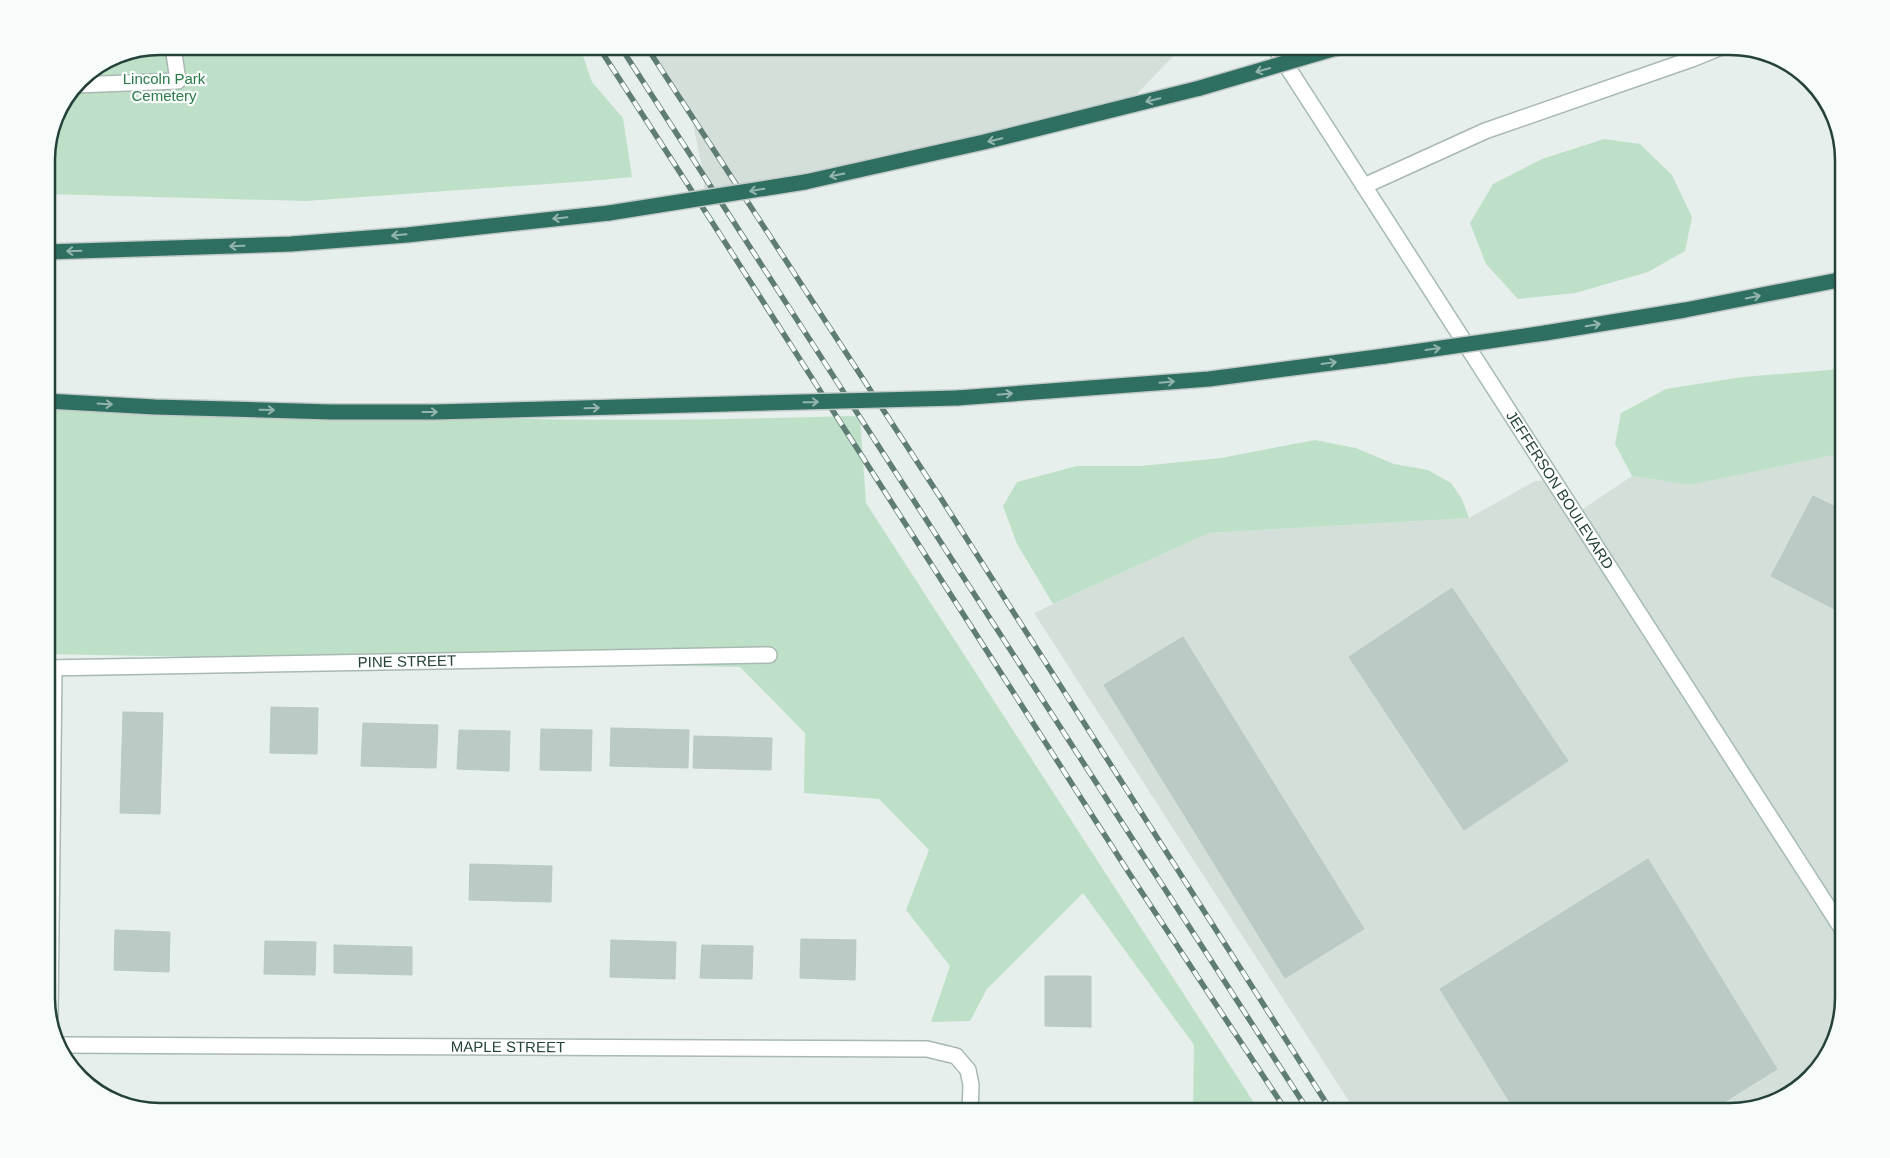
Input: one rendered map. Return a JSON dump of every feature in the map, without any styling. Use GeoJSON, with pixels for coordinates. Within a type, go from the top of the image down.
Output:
{"type":"FeatureCollection","features":[{"type":"Feature","properties":{"kind":"highway"},"geometry":{"type":"LineString","coordinates":[[55,252],[291,244],[407,235],[609,213],[805,182],[984,142],[1200,88],[1312,55]]}},
{"type":"Feature","properties":{"kind":"highway"},"geometry":{"type":"LineString","coordinates":[[55,400],[155,407],[331,412],[425,412],[957,398],[1208,378],[1385,356],[1545,333],[1685,310],[1835,281]]}},
{"type":"Feature","properties":{"kind":"street"},"geometry":{"type":"LineString","coordinates":[[88,85],[178,81],[174,55]]}},
{"type":"Feature","properties":{"kind":"street","name":"JEFFERSON BOULEVARD"},"geometry":{"type":"LineString","coordinates":[[1280,55],[1835,918]]}},
{"type":"Feature","properties":{"kind":"street"},"geometry":{"type":"LineString","coordinates":[[1364,186],[1485,132],[1702,55]]}},
{"type":"Feature","properties":{"kind":"street","name":"PINE STREET"},"geometry":{"type":"LineString","coordinates":[[55,668],[769,655]]}},
{"type":"Feature","properties":{"kind":"street","name":"MAPLE STREET"},"geometry":{"type":"LineString","coordinates":[[67,1046],[927,1049],[956,1056],[968,1070],[971,1085],[970,1103]]}},
{"type":"Feature","properties":{"kind":"shaded area"},"geometry":{"type":"Polygon","coordinates":[[[656,55],[1174,55],[1132,99],[1029,129],[823,172],[704,191],[704,177],[690,109],[656,55]]]}},
{"type":"Feature","properties":{"kind":"shaded area"},"geometry":{"type":"Polygon","coordinates":[[[1835,455],[1835,998],[1831,1025],[1821,1051],[1804,1072],[1783,1089],[1770,1095],[1744,1102],[1350,1103],[1034,613],[1209,533],[1469,518],[1535,481],[1544,481],[1571,517],[1632,476],[1690,485],[1835,455]]]}},
{"type":"Feature","properties":{"kind":"green space","name":"Lincoln Park Cemetery"},"geometry":{"type":"Polygon","coordinates":[[[153,55],[582,55],[592,82],[623,118],[632,177],[306,201],[55,194],[55,153],[59,133],[66,113],[73,102],[81,91],[96,77],[120,63],[153,55]]]}},
{"type":"Feature","properties":{"kind":"green space"},"geometry":{"type":"Polygon","coordinates":[[[1604,139],[1640,144],[1672,175],[1692,217],[1685,251],[1648,272],[1575,293],[1518,299],[1486,264],[1470,223],[1493,184],[1542,159],[1604,139]]]}},
{"type":"Feature","properties":{"kind":"green space"},"geometry":{"type":"Polygon","coordinates":[[[1835,369],[1835,455],[1690,485],[1632,476],[1615,444],[1621,413],[1666,389],[1742,377],[1835,369]]]}},
{"type":"Feature","properties":{"kind":"green space"},"geometry":{"type":"Polygon","coordinates":[[[55,396],[338,412],[487,418],[643,420],[860,417],[866,503],[1254,1103],[1193,1103],[1194,1045],[1083,893],[987,989],[970,1021],[931,1022],[950,966],[906,910],[929,850],[879,799],[804,793],[805,733],[740,667],[55,654],[55,396]]]}},
{"type":"Feature","properties":{"kind":"green space"},"geometry":{"type":"Polygon","coordinates":[[[1315,440],[1356,448],[1394,464],[1428,470],[1451,483],[1462,499],[1469,518],[1209,533],[1053,604],[1017,544],[1003,506],[1017,482],[1077,466],[1140,466],[1221,458],[1315,440]]]}},
{"type":"Feature","properties":{"kind":"building"},"geometry":{"type":"Polygon","coordinates":[[[1813,496],[1835,507],[1835,609],[1771,576],[1813,496]]]}},
{"type":"Feature","properties":{"kind":"building"},"geometry":{"type":"Polygon","coordinates":[[[1452,588],[1568,761],[1464,830],[1349,657],[1452,588]]]}},
{"type":"Feature","properties":{"kind":"building"},"geometry":{"type":"Polygon","coordinates":[[[1183,637],[1364,929],[1285,978],[1104,685],[1183,637]]]}},
{"type":"Feature","properties":{"kind":"building"},"geometry":{"type":"Polygon","coordinates":[[[271,707],[318,708],[317,754],[270,753],[271,707]]]}},
{"type":"Feature","properties":{"kind":"building"},"geometry":{"type":"Polygon","coordinates":[[[123,712],[163,713],[160,814],[120,813],[123,712]]]}},
{"type":"Feature","properties":{"kind":"building"},"geometry":{"type":"Polygon","coordinates":[[[363,723],[438,725],[436,768],[361,766],[363,723]]]}},
{"type":"Feature","properties":{"kind":"building"},"geometry":{"type":"Polygon","coordinates":[[[611,728],[689,730],[688,768],[610,766],[611,728]]]}},
{"type":"Feature","properties":{"kind":"building"},"geometry":{"type":"Polygon","coordinates":[[[541,729],[592,730],[591,771],[540,770],[541,729]]]}},
{"type":"Feature","properties":{"kind":"building"},"geometry":{"type":"Polygon","coordinates":[[[459,730],[510,731],[509,771],[457,769],[459,730]]]}},
{"type":"Feature","properties":{"kind":"building"},"geometry":{"type":"Polygon","coordinates":[[[694,736],[772,738],[771,770],[693,768],[694,736]]]}},
{"type":"Feature","properties":{"kind":"building"},"geometry":{"type":"Polygon","coordinates":[[[1648,859],[1777,1069],[1722,1103],[1510,1103],[1440,989],[1648,859]]]}},
{"type":"Feature","properties":{"kind":"building"},"geometry":{"type":"Polygon","coordinates":[[[470,864],[552,866],[551,902],[469,900],[470,864]]]}},
{"type":"Feature","properties":{"kind":"building"},"geometry":{"type":"Polygon","coordinates":[[[115,930],[170,932],[169,972],[114,970],[115,930]]]}},
{"type":"Feature","properties":{"kind":"building"},"geometry":{"type":"Polygon","coordinates":[[[801,939],[856,940],[855,980],[800,978],[801,939]]]}},
{"type":"Feature","properties":{"kind":"building"},"geometry":{"type":"Polygon","coordinates":[[[611,940],[676,942],[675,979],[610,977],[611,940]]]}},
{"type":"Feature","properties":{"kind":"building"},"geometry":{"type":"Polygon","coordinates":[[[265,941],[316,942],[315,975],[264,974],[265,941]]]}},
{"type":"Feature","properties":{"kind":"building"},"geometry":{"type":"Polygon","coordinates":[[[334,945],[412,947],[412,975],[334,973],[334,945]]]}},
{"type":"Feature","properties":{"kind":"building"},"geometry":{"type":"Polygon","coordinates":[[[702,945],[753,946],[752,979],[700,978],[702,945]]]}},
{"type":"Feature","properties":{"kind":"building"},"geometry":{"type":"Polygon","coordinates":[[[1045,976],[1091,976],[1091,1027],[1045,1026],[1045,976]]]}},
{"type":"Feature","properties":{"kind":"railway"},"geometry":{"type":"LineString","coordinates":[[604,55],[1129,873],[1281,1103]]}},
{"type":"Feature","properties":{"kind":"railway"},"geometry":{"type":"LineString","coordinates":[[626,55],[1303,1103]]}},
{"type":"Feature","properties":{"kind":"railway"},"geometry":{"type":"LineString","coordinates":[[652,55],[942,500],[1326,1103]]}}]}
